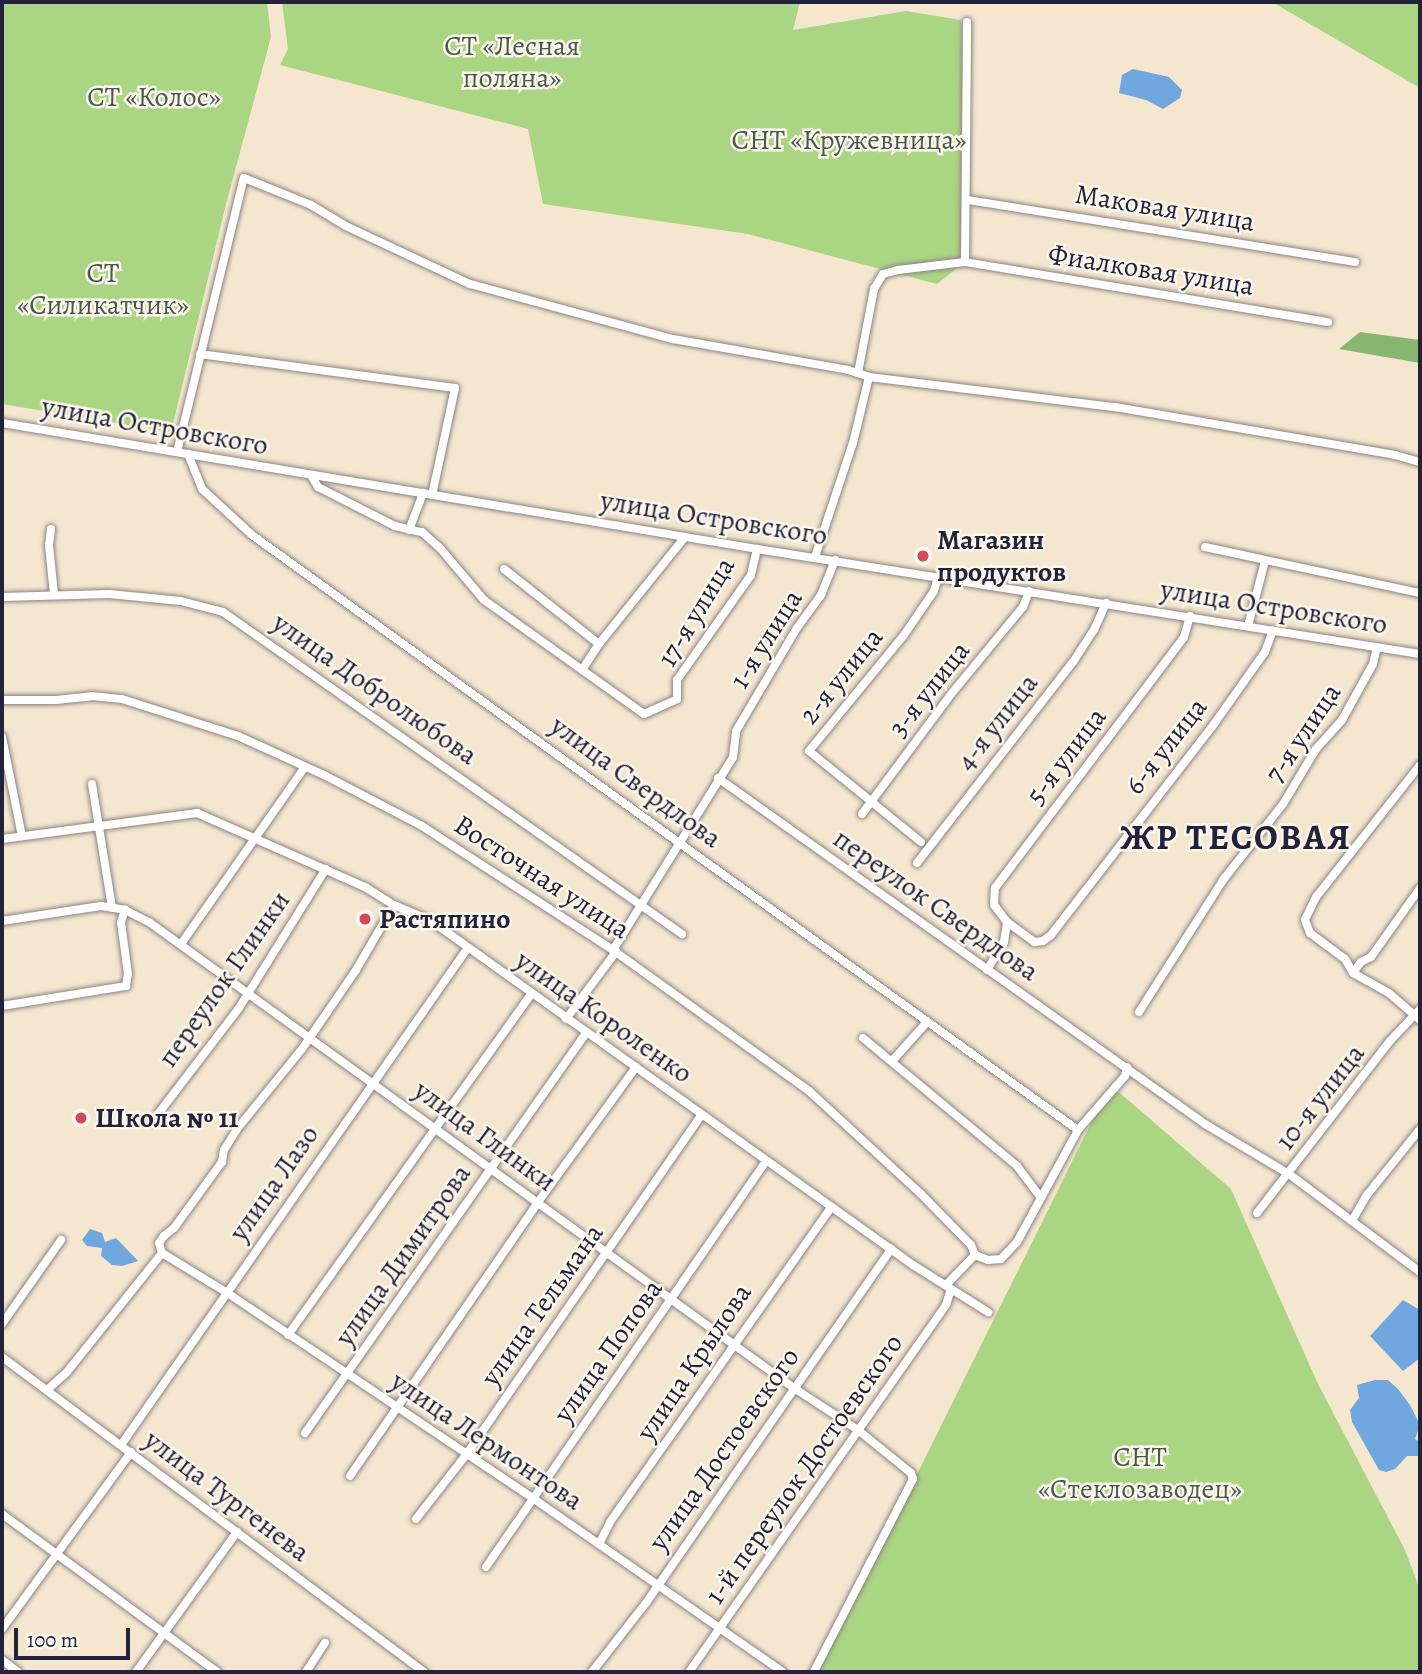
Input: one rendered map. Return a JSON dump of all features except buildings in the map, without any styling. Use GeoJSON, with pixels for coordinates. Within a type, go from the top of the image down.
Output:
{"type":"FeatureCollection","features":[{"type":"Feature","properties":{"kind":"street"},"geometry":{"type":"LineString","coordinates":[[965,262],[968,200],[967,22]]}},
{"type":"Feature","properties":{"kind":"street"},"geometry":{"type":"LineString","coordinates":[[177,452],[244,178],[311,205],[346,226],[470,284],[673,339],[869,377],[1115,407],[1395,455],[1420,462]]}},
{"type":"Feature","properties":{"kind":"street","name":"Маковая улица"},"geometry":{"type":"LineString","coordinates":[[968,200],[1355,262]]}},
{"type":"Feature","properties":{"kind":"street","name":"Фиалковая улица"},"geometry":{"type":"LineString","coordinates":[[858,373],[874,289],[883,274],[965,262],[1328,322]]}},
{"type":"Feature","properties":{"kind":"street"},"geometry":{"type":"LineString","coordinates":[[200,354],[454,388],[427,494],[409,530]]}},
{"type":"Feature","properties":{"kind":"street"},"geometry":{"type":"LineString","coordinates":[[815,557],[853,443],[869,377]]}},
{"type":"Feature","properties":{"kind":"street","name":"улица Островского"},"geometry":{"type":"LineString","coordinates":[[2,423],[685,537],[1420,654]]}},
{"type":"Feature","properties":{"kind":"street","name":"улица Свердлова"},"geometry":{"type":"LineString","coordinates":[[188,454],[202,489],[252,535],[1078,1130]]}},
{"type":"Feature","properties":{"kind":"street"},"geometry":{"type":"LineString","coordinates":[[311,475],[318,487],[396,526],[422,532],[440,548],[484,600],[582,670],[599,644],[685,537]]}},
{"type":"Feature","properties":{"kind":"street"},"geometry":{"type":"LineString","coordinates":[[51,529],[49,545],[54,594]]}},
{"type":"Feature","properties":{"kind":"street"},"geometry":{"type":"LineString","coordinates":[[1205,547],[1420,593]]}},
{"type":"Feature","properties":{"kind":"street","name":"17-я улица"},"geometry":{"type":"LineString","coordinates":[[582,670],[644,714],[677,699],[677,680],[751,575],[757,548]]}},
{"type":"Feature","properties":{"kind":"street","name":"1-я улица"},"geometry":{"type":"LineString","coordinates":[[566,1019],[615,951],[639,905],[733,757],[733,741],[779,658],[821,595],[835,560]]}},
{"type":"Feature","properties":{"kind":"street"},"geometry":{"type":"LineString","coordinates":[[1248,626],[1265,561]]}},
{"type":"Feature","properties":{"kind":"street"},"geometry":{"type":"LineString","coordinates":[[504,569],[599,644]]}},
{"type":"Feature","properties":{"kind":"street","name":"2-я улица"},"geometry":{"type":"LineString","coordinates":[[921,842],[809,751],[904,635],[934,591],[938,577]]}},
{"type":"Feature","properties":{"kind":"street","name":"3-я улица"},"geometry":{"type":"LineString","coordinates":[[862,814],[952,693],[1023,607],[1029,591]]}},
{"type":"Feature","properties":{"kind":"street","name":"улица Добролюбова"},"geometry":{"type":"LineString","coordinates":[[2,597],[109,594],[181,601],[223,612],[682,934]]}},
{"type":"Feature","properties":{"kind":"street","name":"4-я улица"},"geometry":{"type":"LineString","coordinates":[[917,863],[1073,662],[1094,630],[1106,603]]}},
{"type":"Feature","properties":{"kind":"street","name":"5-я улица"},"geometry":{"type":"LineString","coordinates":[[1007,922],[995,905],[995,888],[1184,637],[1190,616]]}},
{"type":"Feature","properties":{"kind":"street","name":"6-я улица"},"geometry":{"type":"LineString","coordinates":[[1007,922],[1035,942],[1043,941],[1051,935],[1214,724],[1265,652],[1273,630]]}},
{"type":"Feature","properties":{"kind":"street","name":"7-я улица"},"geometry":{"type":"LineString","coordinates":[[1139,1012],[1223,880],[1283,804],[1316,749],[1342,720],[1373,664],[1377,647]]}},
{"type":"Feature","properties":{"kind":"street","name":"Восточная улица"},"geometry":{"type":"LineString","coordinates":[[2,700],[56,700],[92,695],[122,699],[219,729],[305,767],[422,826],[615,951],[809,1091],[921,1194],[971,1245],[975,1255]]}},
{"type":"Feature","properties":{"kind":"street"},"geometry":{"type":"LineString","coordinates":[[2,737],[22,836]]}},
{"type":"Feature","properties":{"kind":"street"},"geometry":{"type":"LineString","coordinates":[[1419,1015],[1389,993],[1353,973],[1345,959],[1310,933],[1305,920],[1316,897],[1420,765]]}},
{"type":"Feature","properties":{"kind":"street"},"geometry":{"type":"LineString","coordinates":[[181,944],[305,767]]}},
{"type":"Feature","properties":{"kind":"street","name":"переулок Свердлова"},"geometry":{"type":"LineString","coordinates":[[718,778],[1205,1124],[1289,1174],[1353,1219],[1420,1272]]}},
{"type":"Feature","properties":{"kind":"street"},"geometry":{"type":"LineString","coordinates":[[92,784],[112,907]]}},
{"type":"Feature","properties":{"kind":"street","name":"улица Короленко"},"geometry":{"type":"LineString","coordinates":[[2,839],[188,812],[207,816],[365,887],[394,905],[430,920],[831,1207],[988,1312]]}},
{"type":"Feature","properties":{"kind":"street","name":"переулок Глинки"},"geometry":{"type":"LineString","coordinates":[[158,1114],[248,994],[326,869]]}},
{"type":"Feature","properties":{"kind":"street"},"geometry":{"type":"LineString","coordinates":[[1353,973],[1371,957],[1420,888]]}},
{"type":"Feature","properties":{"kind":"street"},"geometry":{"type":"LineString","coordinates":[[47,1390],[67,1372],[162,1252],[159,1243],[174,1228],[222,1162],[224,1150],[237,1129],[302,1049],[356,970],[394,905]]}},
{"type":"Feature","properties":{"kind":"street","name":"улица Глинки"},"geometry":{"type":"LineString","coordinates":[[2,922],[84,907],[125,910],[181,944],[672,1297],[794,1388],[858,1430],[911,1473],[913,1479],[814,1672]]}},
{"type":"Feature","properties":{"kind":"street"},"geometry":{"type":"LineString","coordinates":[[2,1006],[125,986],[128,974],[121,922],[125,910]]}},
{"type":"Feature","properties":{"kind":"street"},"geometry":{"type":"LineString","coordinates":[[986,970],[1004,942],[1007,922]]}},
{"type":"Feature","properties":{"kind":"street","name":"улица Лазо"},"geometry":{"type":"LineString","coordinates":[[121,1445],[467,949]]}},
{"type":"Feature","properties":{"kind":"street"},"geometry":{"type":"LineString","coordinates":[[288,1335],[531,994]]}},
{"type":"Feature","properties":{"kind":"street","name":"10-я улица"},"geometry":{"type":"LineString","coordinates":[[1257,1213],[1390,1041],[1419,1015]]}},
{"type":"Feature","properties":{"kind":"street"},"geometry":{"type":"LineString","coordinates":[[893,1060],[927,1022]]}},
{"type":"Feature","properties":{"kind":"street","name":"улица Димитрова"},"geometry":{"type":"LineString","coordinates":[[305,1433],[586,1033]]}},
{"type":"Feature","properties":{"kind":"street"},"geometry":{"type":"LineString","coordinates":[[863,1038],[893,1060],[1017,1166],[1041,1198]]}},
{"type":"Feature","properties":{"kind":"street"},"geometry":{"type":"LineString","coordinates":[[350,1476],[538,1202],[636,1067]]}},
{"type":"Feature","properties":{"kind":"street"},"geometry":{"type":"LineString","coordinates":[[975,1255],[988,1260],[1001,1259],[1017,1242],[1078,1130],[1125,1076],[1127,1067]]}},
{"type":"Feature","properties":{"kind":"street","name":"улица Тельмана"},"geometry":{"type":"LineString","coordinates":[[415,1518],[466,1455],[701,1115]]}},
{"type":"Feature","properties":{"kind":"street"},"geometry":{"type":"LineString","coordinates":[[1353,1219],[1367,1195],[1420,1129]]}},
{"type":"Feature","properties":{"kind":"street","name":"улица Попова"},"geometry":{"type":"LineString","coordinates":[[486,1567],[766,1161]]}},
{"type":"Feature","properties":{"kind":"street","name":"улица Крылова"},"geometry":{"type":"LineString","coordinates":[[598,1544],[610,1522],[831,1207]]}},
{"type":"Feature","properties":{"kind":"street"},"geometry":{"type":"LineString","coordinates":[[2,1324],[61,1240]]}},
{"type":"Feature","properties":{"kind":"street","name":"улица Достоевского"},"geometry":{"type":"LineString","coordinates":[[592,1672],[658,1585],[891,1249]]}},
{"type":"Feature","properties":{"kind":"street","name":"улица Лермонтова"},"geometry":{"type":"LineString","coordinates":[[162,1252],[534,1499],[783,1672]]}},
{"type":"Feature","properties":{"kind":"street","name":"1-й переулок Достоевского"},"geometry":{"type":"LineString","coordinates":[[689,1672],[946,1304],[948,1287],[975,1255]]}},
{"type":"Feature","properties":{"kind":"street","name":"улица Тургенева"},"geometry":{"type":"LineString","coordinates":[[2,1357],[424,1672]]}},
{"type":"Feature","properties":{"kind":"street"},"geometry":{"type":"LineString","coordinates":[[2,1629],[131,1452]]}},
{"type":"Feature","properties":{"kind":"street"},"geometry":{"type":"LineString","coordinates":[[2,1514],[217,1672]]}},
{"type":"Feature","properties":{"kind":"street"},"geometry":{"type":"LineString","coordinates":[[136,1672],[237,1532]]}},
{"type":"Feature","properties":{"kind":"street"},"geometry":{"type":"LineString","coordinates":[[306,1672],[326,1643]]}},
{"type":"Feature","properties":{"kind":"street"},"geometry":{"type":"LineString","coordinates":[[2,1660],[18,1672]]}},
{"type":"Feature","properties":{"kind":"green space"},"geometry":{"type":"Polygon","coordinates":[[[2,2],[267,2],[271,37],[226,204],[171,432],[2,404],[2,2]]]}},
{"type":"Feature","properties":{"kind":"green space","name":"СНТ «Кружевница»"},"geometry":{"type":"Polygon","coordinates":[[[282,2],[800,2],[793,30],[906,11],[961,20],[966,132],[965,262],[937,284],[748,234],[543,204],[528,129],[280,65],[288,49],[282,2]]]}},
{"type":"Feature","properties":{"kind":"green space"},"geometry":{"type":"Polygon","coordinates":[[[1272,2],[1420,2],[1420,88],[1272,2]]]}},
{"type":"Feature","properties":{"kind":"green space"},"geometry":{"type":"Polygon","coordinates":[[[1360,332],[1420,340],[1420,363],[1339,349],[1360,332]]]}},
{"type":"Feature","properties":{"kind":"green space","name":"СНТ «Стеклозаводец»"},"geometry":{"type":"Polygon","coordinates":[[[1106,1093],[1120,1093],[1231,1189],[1318,1384],[1405,1550],[1420,1590],[1420,1672],[819,1672],[1106,1093]]]}},
{"type":"Feature","properties":{"kind":"water"},"geometry":{"type":"Polygon","coordinates":[[[1133,69],[1169,77],[1182,90],[1180,98],[1163,109],[1146,100],[1119,93],[1122,75],[1133,69]]]}},
{"type":"Feature","properties":{"kind":"water"},"geometry":{"type":"Polygon","coordinates":[[[90,1229],[102,1233],[105,1242],[116,1238],[138,1261],[122,1266],[112,1265],[101,1256],[102,1248],[87,1246],[82,1240],[90,1229]]]}},
{"type":"Feature","properties":{"kind":"water"},"geometry":{"type":"Polygon","coordinates":[[[1403,1300],[1420,1310],[1420,1358],[1403,1371],[1370,1336],[1403,1300]]]}},
{"type":"Feature","properties":{"kind":"water"},"geometry":{"type":"Polygon","coordinates":[[[1388,1380],[1398,1389],[1420,1425],[1415,1439],[1420,1442],[1420,1456],[1407,1456],[1395,1469],[1386,1472],[1379,1470],[1352,1422],[1350,1410],[1359,1398],[1357,1385],[1388,1380]]]}},
{"type":"Feature","properties":{"kind":"place","name":"Магазин продуктов"},"geometry":{"type":"Point","coordinates":[923,556]}},
{"type":"Feature","properties":{"kind":"place","name":"Растяпино"},"geometry":{"type":"Point","coordinates":[365,919]}},
{"type":"Feature","properties":{"kind":"place","name":"Школа № 11"},"geometry":{"type":"Point","coordinates":[81,1118]}},
{"type":"Feature","properties":{"kind":"district","name":"ЖР ТЕСОВАЯ"},"geometry":{"type":"Point","coordinates":[1236,837]}},
{"type":"Feature","properties":{"kind":"park label","name":"СТ «Лесная поляна»"},"geometry":{"type":"Point","coordinates":[512,62]}},
{"type":"Feature","properties":{"kind":"park label","name":"СТ «Колос»"},"geometry":{"type":"Point","coordinates":[154,97]}},
{"type":"Feature","properties":{"kind":"park label","name":"СТ «Силикатчик»"},"geometry":{"type":"Point","coordinates":[103,289]}}]}
